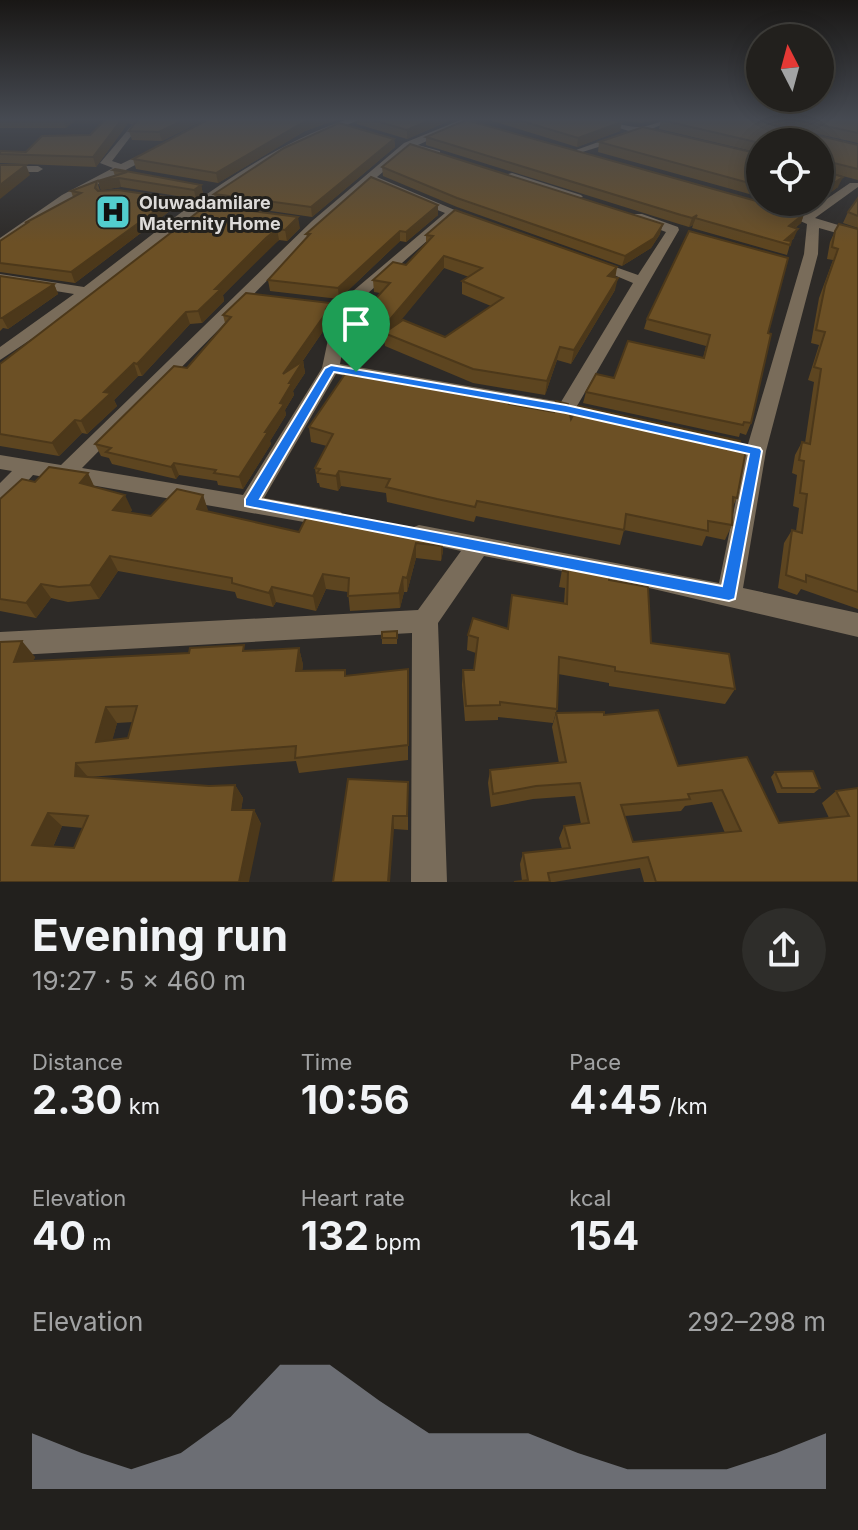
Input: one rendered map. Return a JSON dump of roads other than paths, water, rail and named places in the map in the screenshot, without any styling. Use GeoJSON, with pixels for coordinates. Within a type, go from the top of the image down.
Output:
{"type":"FeatureCollection","features":[{"type":"Feature","properties":{"kind":"street"},"geometry":{"type":"LineString","coordinates":[[0,169],[34,164],[8,160]]}},
{"type":"Feature","properties":{"kind":"street"},"geometry":{"type":"LineString","coordinates":[[107,160],[105,163],[138,176]]}},
{"type":"Feature","properties":{"kind":"street"},"geometry":{"type":"LineString","coordinates":[[0,244],[66,197],[135,160]]}},
{"type":"Feature","properties":{"kind":"street"},"geometry":{"type":"LineString","coordinates":[[0,345],[79,290],[190,204],[265,160]]}},
{"type":"Feature","properties":{"kind":"street"},"geometry":{"type":"LineString","coordinates":[[66,472],[242,295],[308,223],[369,178],[386,160]]}},
{"type":"Feature","properties":{"kind":"street"},"geometry":{"type":"LineString","coordinates":[[497,172],[587,200]]}},
{"type":"Feature","properties":{"kind":"street"},"geometry":{"type":"LineString","coordinates":[[369,178],[495,228]]}},
{"type":"Feature","properties":{"kind":"street"},"geometry":{"type":"LineString","coordinates":[[729,594],[748,450],[806,267],[811,221],[852,184]]}},
{"type":"Feature","properties":{"kind":"street"},"geometry":{"type":"LineString","coordinates":[[198,186],[218,189]]}},
{"type":"Feature","properties":{"kind":"street"},"geometry":{"type":"LineString","coordinates":[[190,204],[211,209]]}},
{"type":"Feature","properties":{"kind":"street"},"geometry":{"type":"LineString","coordinates":[[0,355],[190,204]]}},
{"type":"Feature","properties":{"kind":"street"},"geometry":{"type":"LineString","coordinates":[[617,210],[688,234]]}},
{"type":"Feature","properties":{"kind":"street"},"geometry":{"type":"LineString","coordinates":[[250,502],[331,368],[343,307],[452,213]]}},
{"type":"Feature","properties":{"kind":"street"},"geometry":{"type":"LineString","coordinates":[[797,216],[858,235]]}},
{"type":"Feature","properties":{"kind":"street"},"geometry":{"type":"LineString","coordinates":[[331,368],[573,410],[641,281],[673,230]]}},
{"type":"Feature","properties":{"kind":"street"},"geometry":{"type":"LineString","coordinates":[[581,259],[641,281]]}},
{"type":"Feature","properties":{"kind":"street"},"geometry":{"type":"LineString","coordinates":[[792,263],[806,267]]}},
{"type":"Feature","properties":{"kind":"street"},"geometry":{"type":"LineString","coordinates":[[0,278],[79,290]]}},
{"type":"Feature","properties":{"kind":"street"},"geometry":{"type":"LineString","coordinates":[[242,295],[271,298]]}},
{"type":"Feature","properties":{"kind":"street"},"geometry":{"type":"LineString","coordinates":[[314,304],[343,307]]}},
{"type":"Feature","properties":{"kind":"street"},"geometry":{"type":"LineString","coordinates":[[0,462],[356,522]]}},
{"type":"Feature","properties":{"kind":"street"},"geometry":{"type":"LineString","coordinates":[[0,497],[28,467]]}},
{"type":"Feature","properties":{"kind":"street"},"geometry":{"type":"LineString","coordinates":[[402,531],[729,594],[858,625]]}},
{"type":"Feature","properties":{"kind":"street"},"geometry":{"type":"LineString","coordinates":[[429,882],[425,621],[478,545]]}},
{"type":"Feature","properties":{"kind":"street"},"geometry":{"type":"LineString","coordinates":[[0,644],[425,621]]}},
{"type":"Feature","properties":{"kind":"place","name":"Oluwadamilare Maternity Home"},"geometry":{"type":"Point","coordinates":[113,212]}}]}
